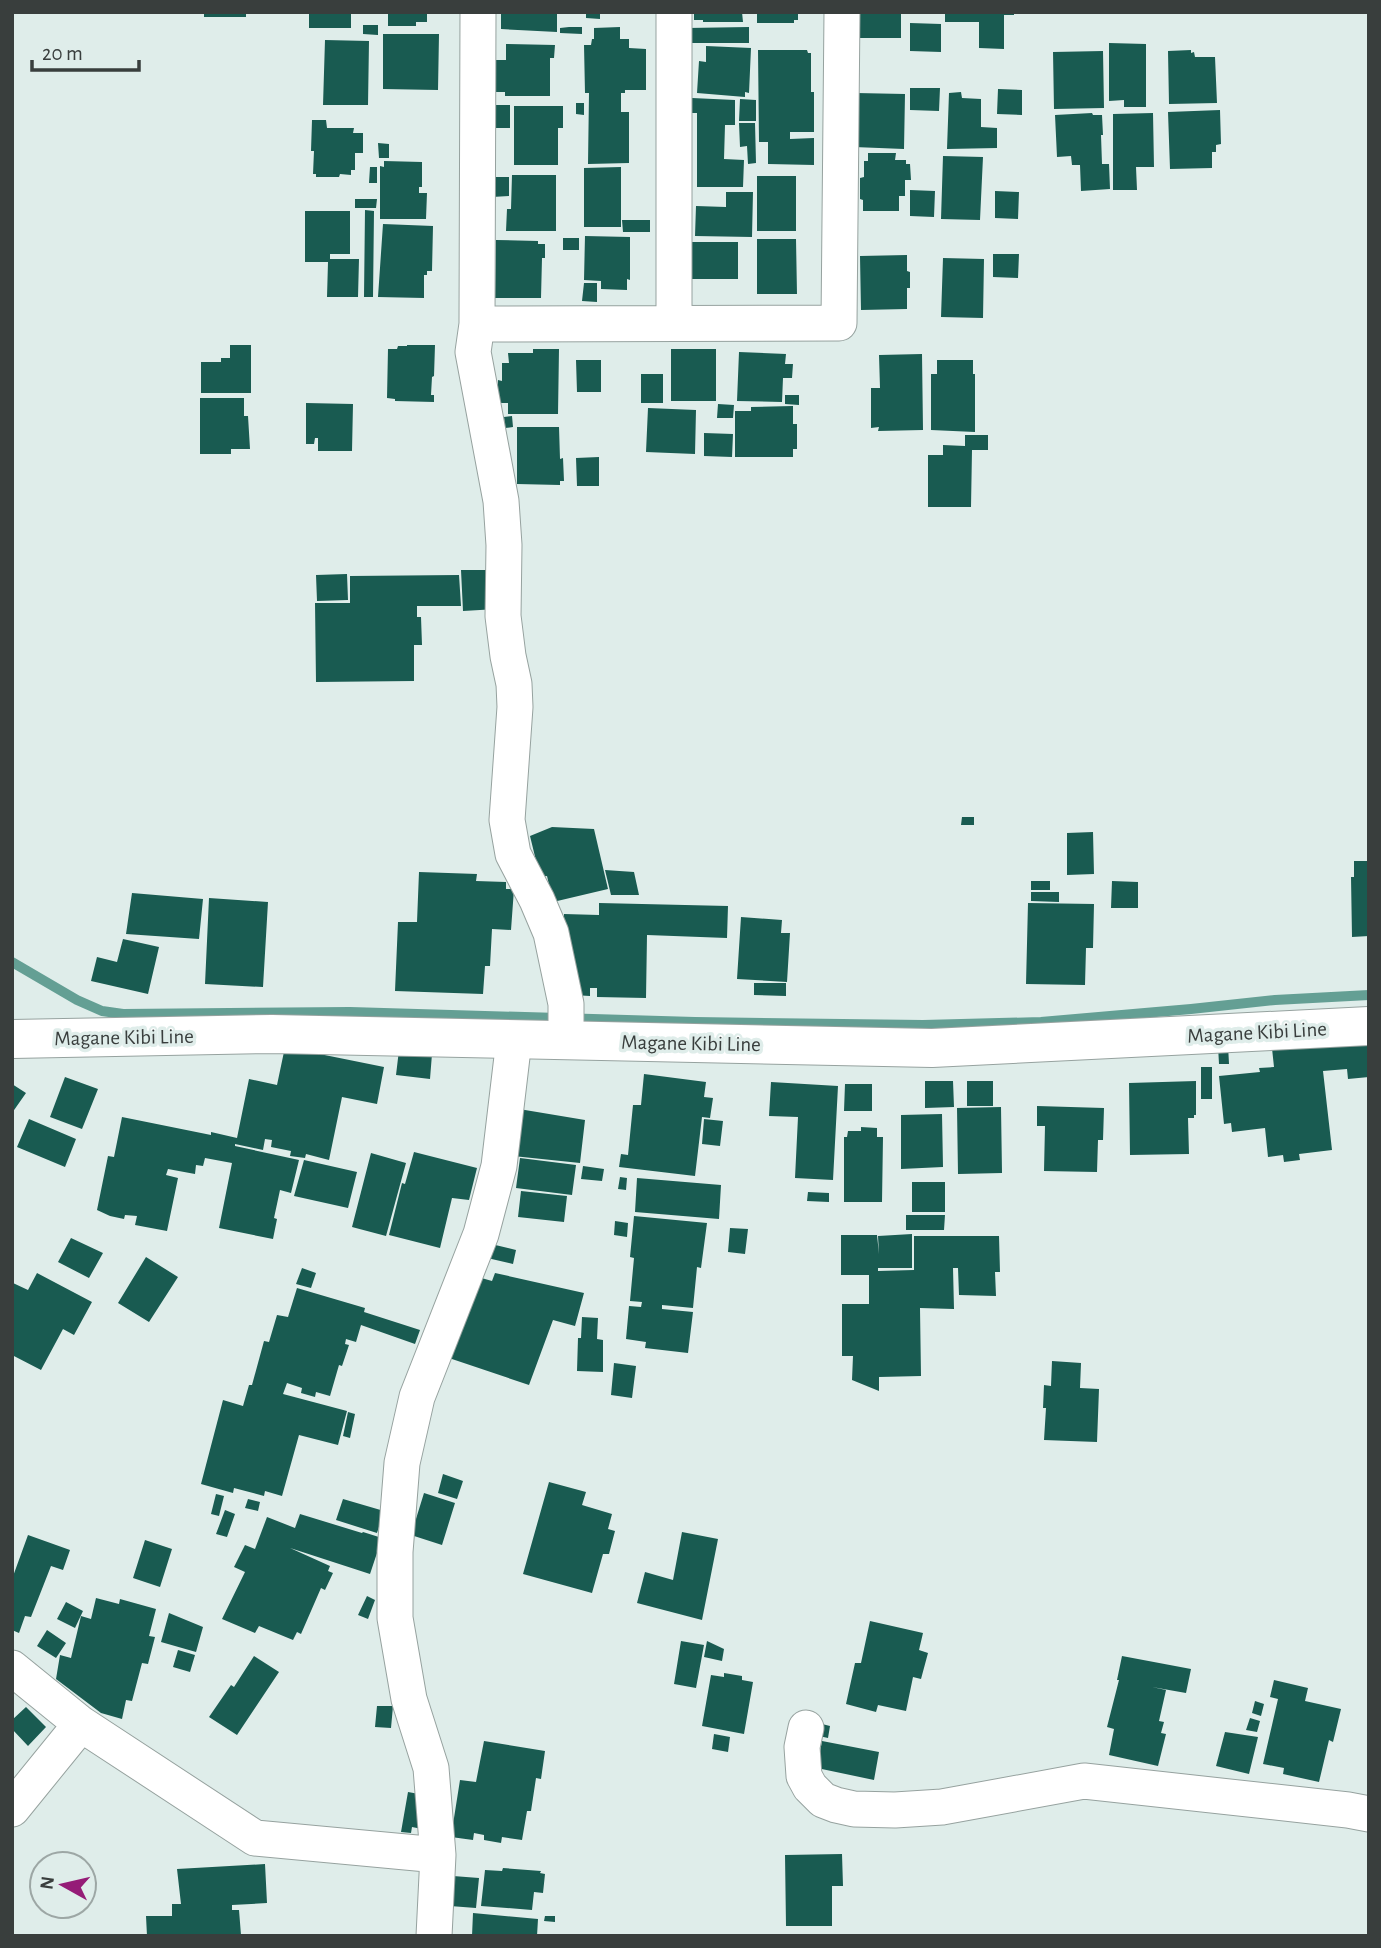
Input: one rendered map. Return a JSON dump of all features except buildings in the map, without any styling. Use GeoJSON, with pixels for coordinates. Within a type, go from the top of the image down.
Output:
{"type":"FeatureCollection","features":[{"type":"Feature","properties":{"kind":"main road","name":"Magane Kibi Line"},"geometry":{"type":"LineString","coordinates":[[12,1039],[272,1034],[514,1040],[566,1024],[932,1048],[1369,1026]]}},
{"type":"Feature","properties":{"kind":"street"},"geometry":{"type":"LineString","coordinates":[[478,12],[477,324],[473,352],[501,500],[504,545],[503,616],[514,684],[507,820],[513,854],[551,933],[566,1024]]}},
{"type":"Feature","properties":{"kind":"street"},"geometry":{"type":"LineString","coordinates":[[674,12],[674,323]]}},
{"type":"Feature","properties":{"kind":"street"},"geometry":{"type":"LineString","coordinates":[[477,324],[839,323],[842,12]]}},
{"type":"Feature","properties":{"kind":"street"},"geometry":{"type":"LineString","coordinates":[[434,1936],[438,1855],[431,1768],[409,1699],[396,1618],[395,1552],[402,1463],[417,1397],[481,1234],[499,1166],[514,1040]]}},
{"type":"Feature","properties":{"kind":"street"},"geometry":{"type":"LineString","coordinates":[[12,1668],[81,1724],[255,1838],[438,1855]]}},
{"type":"Feature","properties":{"kind":"street"},"geometry":{"type":"LineString","coordinates":[[12,1808],[81,1724]]}},
{"type":"Feature","properties":{"kind":"street"},"geometry":{"type":"LineString","coordinates":[[806,1728],[802,1747],[804,1776],[810,1787],[823,1800],[854,1809],[942,1807],[1084,1781],[1369,1814]]}},
{"type":"Feature","properties":{"kind":"waterway"},"geometry":{"type":"LineString","coordinates":[[12,962],[77,1000],[102,1011],[123,1014],[350,1012],[695,1022],[923,1025],[1041,1022],[1275,1000],[1369,995]]}}]}
